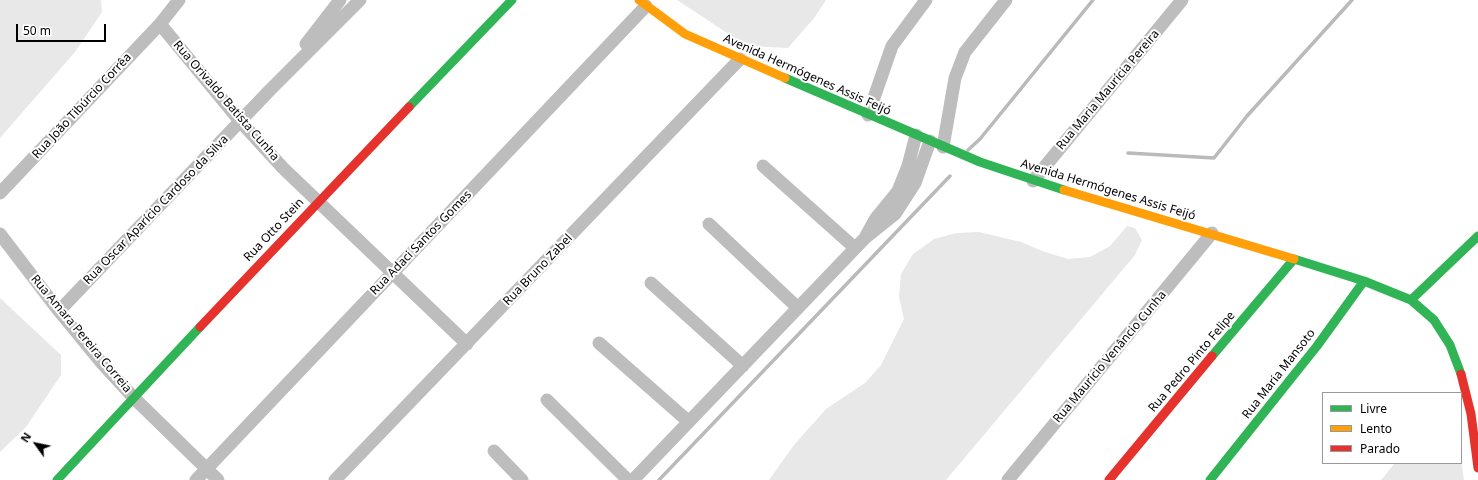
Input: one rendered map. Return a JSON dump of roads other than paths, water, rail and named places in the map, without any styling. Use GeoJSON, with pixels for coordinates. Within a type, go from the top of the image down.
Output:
{"type":"FeatureCollection","features":[{"type":"Feature","properties":{"kind":"street","name":"Rua João Tibúrcio Corrêa"},"geometry":{"type":"LineString","coordinates":[[0,193],[160,24],[180,0]]}},
{"type":"Feature","properties":{"kind":"street","name":"Rua Oscar Aparício Cardoso da Silva"},"geometry":{"type":"LineString","coordinates":[[269,91],[340,0]]}},
{"type":"Feature","properties":{"kind":"street","name":"Rua Oscar Aparício Cardoso da Silva"},"geometry":{"type":"LineString","coordinates":[[59,311],[269,91],[360,0]]}},
{"type":"Feature","properties":{"kind":"street","name":"Rua Otto Stein"},"geometry":{"type":"LineString","coordinates":[[57,480],[317,202],[512,0]]}},
{"type":"Feature","properties":{"kind":"street"},"geometry":{"type":"LineString","coordinates":[[868,115],[892,46],[926,0]]}},
{"type":"Feature","properties":{"kind":"street"},"geometry":{"type":"LineString","coordinates":[[943,147],[955,78],[965,52],[1006,0]]}},
{"type":"Feature","properties":{"kind":"street","name":"Rua Maria Maurícia Pereira"},"geometry":{"type":"LineString","coordinates":[[1033,180],[1182,0]]}},
{"type":"Feature","properties":{"kind":"street","name":"Avenida Hermógenes Assis Feijó"},"geometry":{"type":"LineString","coordinates":[[643,3],[685,34],[943,147],[1033,180],[1212,233],[1364,281],[1411,300],[1434,320],[1450,345],[1463,378],[1471,414],[1478,468]]}},
{"type":"Feature","properties":{"kind":"street","name":"Rua Adaci Santos Gomes"},"geometry":{"type":"LineString","coordinates":[[196,480],[393,273],[643,3]]}},
{"type":"Feature","properties":{"kind":"street","name":"Rua Orivaldo Batista Cunha"},"geometry":{"type":"LineString","coordinates":[[160,24],[240,121],[317,202],[466,344]]}},
{"type":"Feature","properties":{"kind":"street","name":"Rua Bruno Zabel"},"geometry":{"type":"LineString","coordinates":[[335,480],[740,59]]}},
{"type":"Feature","properties":{"kind":"street"},"geometry":{"type":"LineString","coordinates":[[865,238],[876,218],[898,191],[908,166],[916,135]]}},
{"type":"Feature","properties":{"kind":"street"},"geometry":{"type":"LineString","coordinates":[[633,480],[855,248],[865,238],[884,225],[895,214],[906,200],[915,183],[930,141]]}},
{"type":"Feature","properties":{"kind":"street"},"geometry":{"type":"LineString","coordinates":[[763,166],[855,248]]}},
{"type":"Feature","properties":{"kind":"street"},"geometry":{"type":"LineString","coordinates":[[709,224],[798,308]]}},
{"type":"Feature","properties":{"kind":"street","name":"Rua Maurício Venâncio Cunha"},"geometry":{"type":"LineString","coordinates":[[1008,480],[1212,233]]}},
{"type":"Feature","properties":{"kind":"street","name":"Rua Amara Pereira Correia"},"geometry":{"type":"LineString","coordinates":[[0,234],[59,311],[100,361],[134,398],[218,480]]}},
{"type":"Feature","properties":{"kind":"street"},"geometry":{"type":"LineString","coordinates":[[1411,300],[1478,236]]}},
{"type":"Feature","properties":{"kind":"street","name":"Rua Pedro Pinto Felipe"},"geometry":{"type":"LineString","coordinates":[[1109,480],[1294,259]]}},
{"type":"Feature","properties":{"kind":"street","name":"Rua Maria Mansoto"},"geometry":{"type":"LineString","coordinates":[[1210,480],[1313,352],[1364,281]]}},
{"type":"Feature","properties":{"kind":"street"},"geometry":{"type":"LineString","coordinates":[[651,283],[743,366]]}},
{"type":"Feature","properties":{"kind":"street"},"geometry":{"type":"LineString","coordinates":[[599,343],[689,422]]}},
{"type":"Feature","properties":{"kind":"street"},"geometry":{"type":"LineString","coordinates":[[547,400],[628,480]]}},
{"type":"Feature","properties":{"kind":"street"},"geometry":{"type":"LineString","coordinates":[[494,451],[522,480]]}},
{"type":"Feature","properties":{"kind":"waterway"},"geometry":{"type":"LineString","coordinates":[[968,150],[980,139],[1093,0]]}},
{"type":"Feature","properties":{"kind":"waterway"},"geometry":{"type":"LineString","coordinates":[[1128,153],[1214,158],[1247,116],[1352,0]]}},
{"type":"Feature","properties":{"kind":"waterway"},"geometry":{"type":"LineString","coordinates":[[659,480],[950,176]]}}]}
